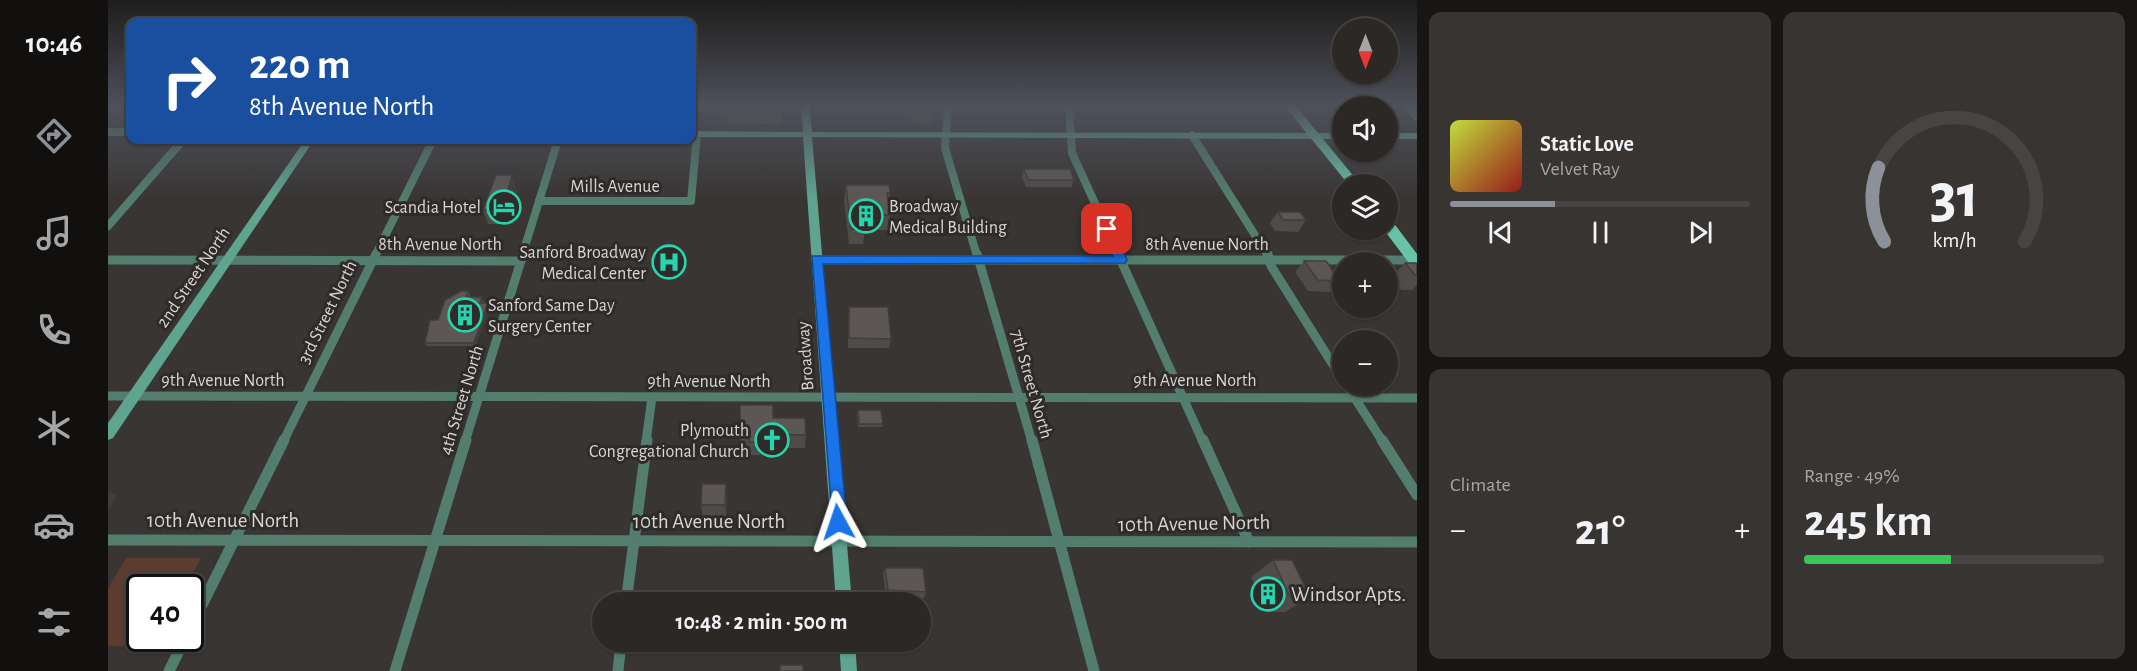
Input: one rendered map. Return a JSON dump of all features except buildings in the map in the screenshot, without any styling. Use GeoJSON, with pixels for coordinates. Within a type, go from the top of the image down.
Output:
{"type":"FeatureCollection","features":[{"type":"Feature","properties":{"kind":"main road"},"geometry":{"type":"LineString","coordinates":[[1314,136],[1346,174]]}},
{"type":"Feature","properties":{"kind":"main road"},"geometry":{"type":"LineString","coordinates":[[1398,238],[1416,261]]}},
{"type":"Feature","properties":{"kind":"street","name":"Broadway"},"geometry":{"type":"LineString","coordinates":[[807,136],[843,592]]}},
{"type":"Feature","properties":{"kind":"street","name":"7th Street North"},"geometry":{"type":"LineString","coordinates":[[945,136],[945,148],[1019,395],[1094,671]]}},
{"type":"Feature","properties":{"kind":"street"},"geometry":{"type":"LineString","coordinates":[[1070,136],[1072,153],[1249,542]]}},
{"type":"Feature","properties":{"kind":"street"},"geometry":{"type":"LineString","coordinates":[[1193,136],[1332,363]]}},
{"type":"Feature","properties":{"kind":"street"},"geometry":{"type":"LineString","coordinates":[[108,226],[180,144]]}},
{"type":"Feature","properties":{"kind":"street","name":"2nd Street North"},"geometry":{"type":"LineString","coordinates":[[108,434],[306,144]]}},
{"type":"Feature","properties":{"kind":"street","name":"3rd Street North"},"geometry":{"type":"LineString","coordinates":[[204,601],[430,144]]}},
{"type":"Feature","properties":{"kind":"street","name":"4th Street North"},"geometry":{"type":"LineString","coordinates":[[395,671],[557,144]]}},
{"type":"Feature","properties":{"kind":"street","name":"Mills Avenue"},"geometry":{"type":"LineString","coordinates":[[539,201],[691,201],[694,144]]}},
{"type":"Feature","properties":{"kind":"street","name":"8th Avenue North"},"geometry":{"type":"LineString","coordinates":[[817,260],[978,258],[1416,261]]}},
{"type":"Feature","properties":{"kind":"street","name":"8th Avenue North"},"geometry":{"type":"LineString","coordinates":[[108,260],[521,261]]}},
{"type":"Feature","properties":{"kind":"street","name":"9th Avenue North"},"geometry":{"type":"LineString","coordinates":[[108,396],[828,398],[1019,395],[1417,398]]}},
{"type":"Feature","properties":{"kind":"street"},"geometry":{"type":"LineString","coordinates":[[627,592],[652,397]]}},
{"type":"Feature","properties":{"kind":"street"},"geometry":{"type":"LineString","coordinates":[[1354,398],[1417,495]]}},
{"type":"Feature","properties":{"kind":"street","name":"10th Avenue North"},"geometry":{"type":"LineString","coordinates":[[108,540],[1417,542]]}},
{"type":"Feature","properties":{"kind":"street"},"geometry":{"type":"LineString","coordinates":[[170,671],[179,652]]}},
{"type":"Feature","properties":{"kind":"street"},"geometry":{"type":"LineString","coordinates":[[618,671],[620,652]]}},
{"type":"Feature","properties":{"kind":"street"},"geometry":{"type":"LineString","coordinates":[[848,652],[849,671]]}},
{"type":"Feature","properties":{"kind":"shaded area"},"geometry":{"type":"Polygon","coordinates":[[[126,558],[201,558],[192,574],[126,574],[126,646],[108,646],[108,588],[126,558]]]}},
{"type":"Feature","properties":{"kind":"place","name":"Scandia Hotel"},"geometry":{"type":"Point","coordinates":[504,207]}},
{"type":"Feature","properties":{"kind":"place","name":"Broadway Medical Building"},"geometry":{"type":"Point","coordinates":[866,216]}},
{"type":"Feature","properties":{"kind":"place","name":"Sanford Broadway Medical Center"},"geometry":{"type":"Point","coordinates":[669,262]}},
{"type":"Feature","properties":{"kind":"place","name":"Sanford Same Day Surgery Center"},"geometry":{"type":"Point","coordinates":[465,315]}},
{"type":"Feature","properties":{"kind":"place","name":"Plymouth Congregational Church"},"geometry":{"type":"Point","coordinates":[772,440]}},
{"type":"Feature","properties":{"kind":"place","name":"Windsor Apts."},"geometry":{"type":"Point","coordinates":[1268,594]}},
{"type":"Feature","properties":{"kind":"route"},"geometry":{"type":"LineString","coordinates":[[838,522],[817,260],[903,258],[1121,260],[1107,229]]}}]}
